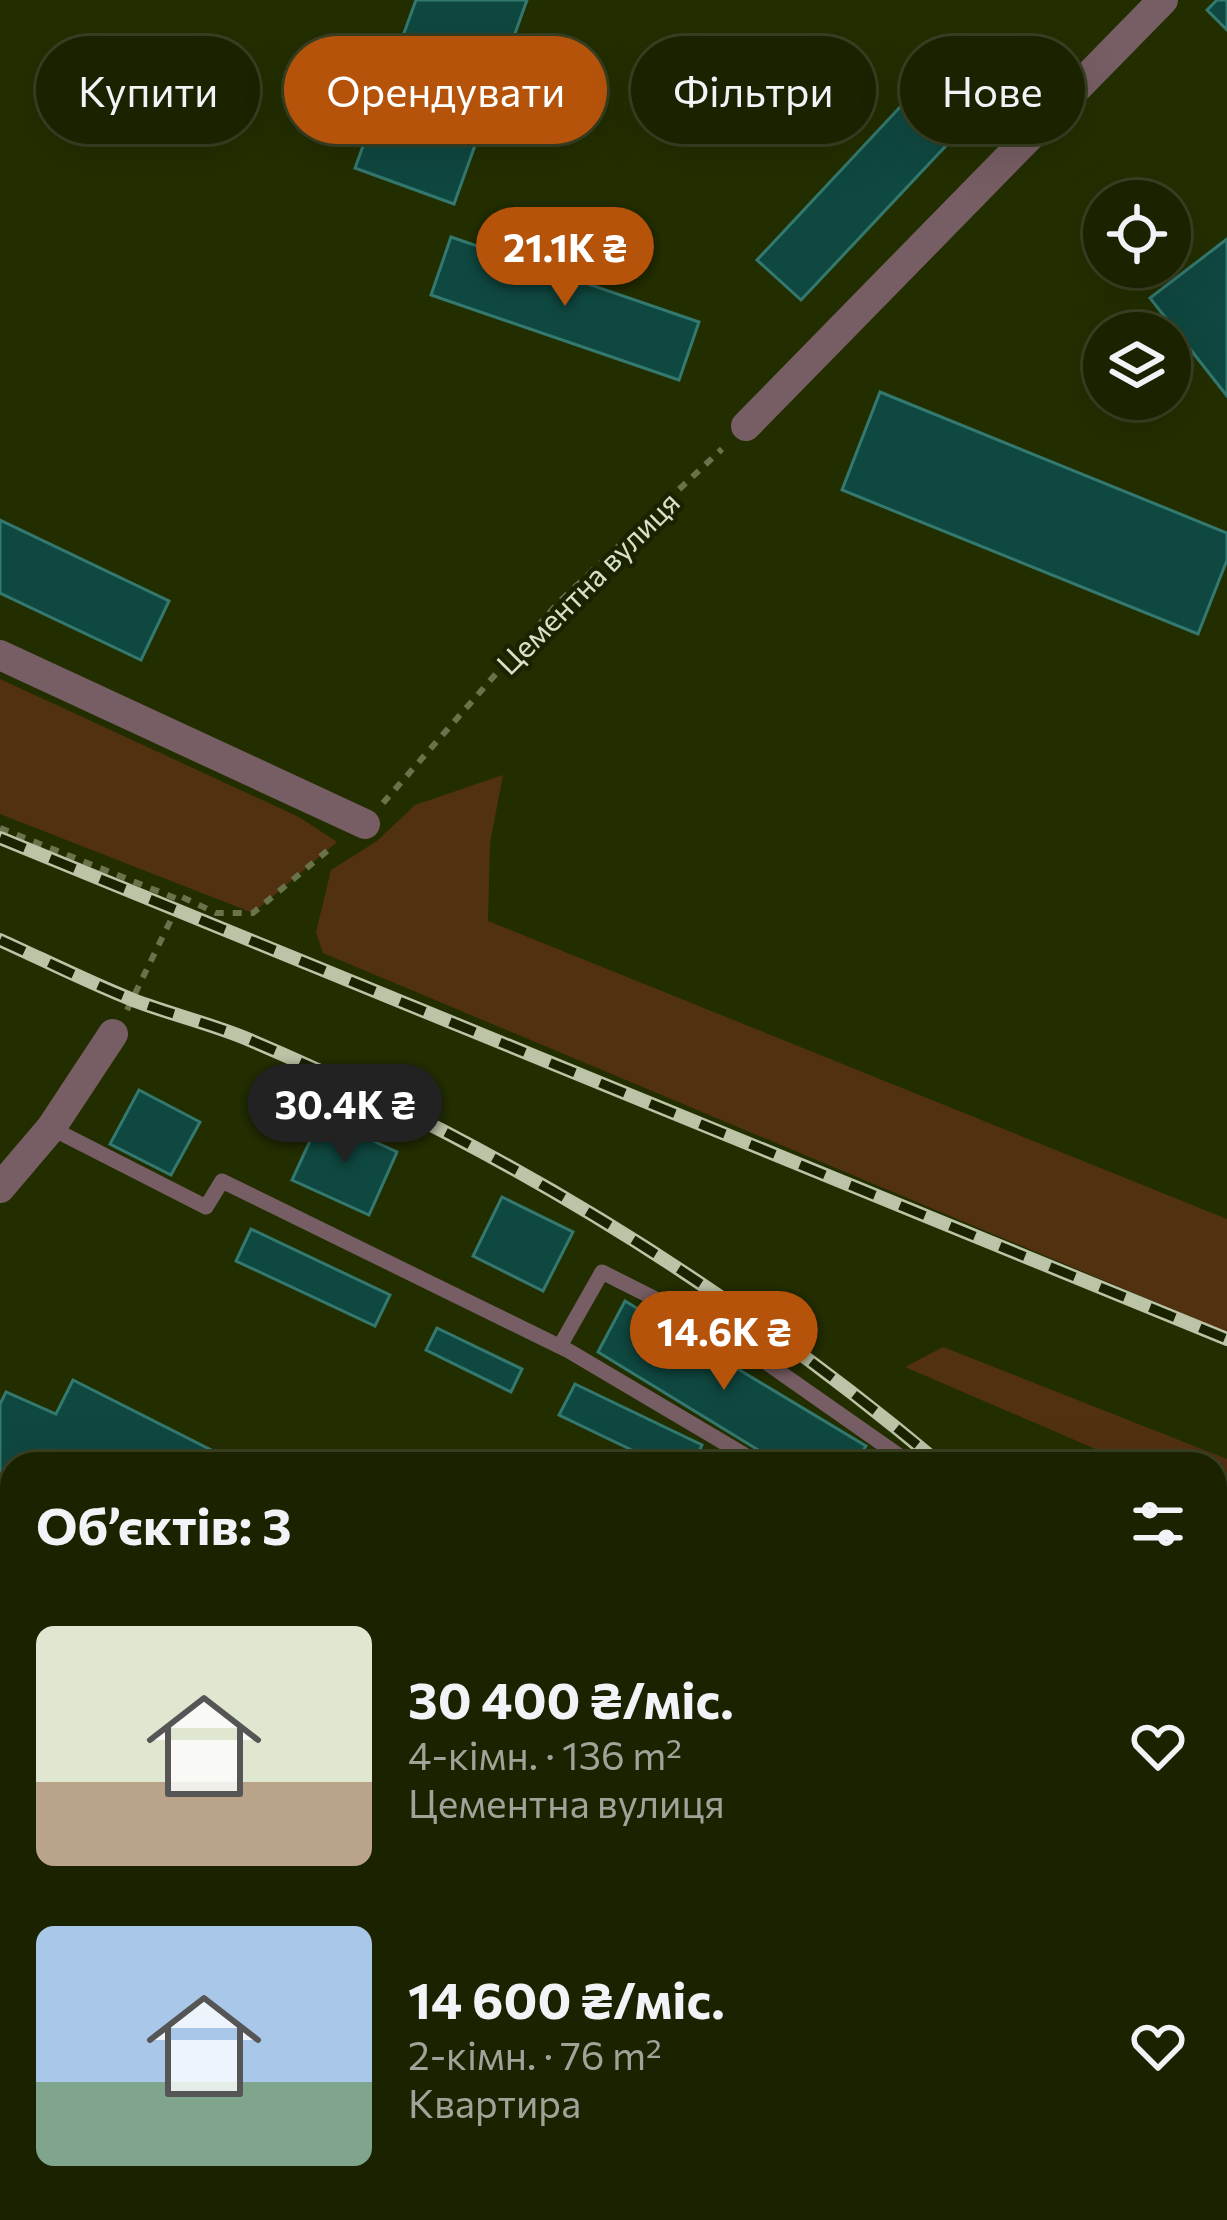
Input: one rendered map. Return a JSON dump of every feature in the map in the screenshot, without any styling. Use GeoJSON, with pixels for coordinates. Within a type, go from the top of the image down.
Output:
{"type":"FeatureCollection","features":[{"type":"Feature","properties":{"kind":"street"},"geometry":{"type":"LineString","coordinates":[[746,426],[1163,0]]}},
{"type":"Feature","properties":{"kind":"street"},"geometry":{"type":"LineString","coordinates":[[0,655],[365,824]]}},
{"type":"Feature","properties":{"kind":"street"},"geometry":{"type":"LineString","coordinates":[[0,1188],[51,1128],[113,1034]]}},
{"type":"Feature","properties":{"kind":"lane"},"geometry":{"type":"LineString","coordinates":[[51,1128],[206,1207],[221,1180],[560,1346],[740,1452]]}},
{"type":"Feature","properties":{"kind":"lane"},"geometry":{"type":"LineString","coordinates":[[560,1346],[602,1272],[727,1335],[894,1452]]}},
{"type":"Feature","properties":{"kind":"path","name":"Цементна вулиця"},"geometry":{"type":"LineString","coordinates":[[0,827],[180,900],[238,917],[253,913],[365,824],[558,603],[746,426]]}},
{"type":"Feature","properties":{"kind":"path"},"geometry":{"type":"LineString","coordinates":[[113,1034],[180,900]]}},
{"type":"Feature","properties":{"kind":"shaded area"},"geometry":{"type":"Polygon","coordinates":[[[0,679],[299,817],[337,842],[253,913],[0,814],[0,679]]]}},
{"type":"Feature","properties":{"kind":"shaded area"},"geometry":{"type":"Polygon","coordinates":[[[503,775],[490,843],[488,921],[1227,1219],[1227,1332],[323,953],[316,932],[331,870],[377,841],[415,805],[503,775]]]}},
{"type":"Feature","properties":{"kind":"shaded area"},"geometry":{"type":"Polygon","coordinates":[[[943,1347],[1209,1452],[1102,1452],[905,1367],[943,1347]]]}},
{"type":"Feature","properties":{"kind":"building"},"geometry":{"type":"Polygon","coordinates":[[[416,0],[527,0],[514,36],[403,36],[416,0]]]}},
{"type":"Feature","properties":{"kind":"building"},"geometry":{"type":"Polygon","coordinates":[[[1217,0],[1227,0],[1227,30],[1207,10],[1217,0]]]}},
{"type":"Feature","properties":{"kind":"building"},"geometry":{"type":"Polygon","coordinates":[[[900,107],[900,144],[948,144],[801,300],[757,260],[865,144],[876,144],[876,133],[900,107]]]}},
{"type":"Feature","properties":{"kind":"building"},"geometry":{"type":"Polygon","coordinates":[[[364,144],[475,144],[454,204],[355,168],[364,144]]]}},
{"type":"Feature","properties":{"kind":"building"},"geometry":{"type":"Polygon","coordinates":[[[451,237],[699,322],[679,380],[431,295],[451,237]]]}},
{"type":"Feature","properties":{"kind":"building"},"geometry":{"type":"Polygon","coordinates":[[[1227,239],[1227,396],[1191,350],[1191,312],[1161,312],[1150,298],[1163,288],[1191,288],[1191,267],[1227,239]]]}},
{"type":"Feature","properties":{"kind":"building"},"geometry":{"type":"Polygon","coordinates":[[[880,392],[1227,533],[1227,560],[1198,634],[842,490],[880,392]]]}},
{"type":"Feature","properties":{"kind":"building"},"geometry":{"type":"Polygon","coordinates":[[[0,520],[169,601],[141,660],[0,593],[0,520]]]}},
{"type":"Feature","properties":{"kind":"building"},"geometry":{"type":"Polygon","coordinates":[[[139,1090],[200,1122],[171,1175],[110,1144],[139,1090]]]}},
{"type":"Feature","properties":{"kind":"building"},"geometry":{"type":"Polygon","coordinates":[[[321,1117],[397,1152],[369,1215],[292,1180],[321,1117]]]}},
{"type":"Feature","properties":{"kind":"building"},"geometry":{"type":"Polygon","coordinates":[[[502,1197],[573,1232],[543,1291],[473,1256],[502,1197]]]}},
{"type":"Feature","properties":{"kind":"building"},"geometry":{"type":"Polygon","coordinates":[[[251,1229],[390,1295],[375,1326],[236,1261],[251,1229]]]}},
{"type":"Feature","properties":{"kind":"building"},"geometry":{"type":"Polygon","coordinates":[[[625,1301],[866,1446],[862,1452],[761,1452],[598,1352],[625,1301]]]}},
{"type":"Feature","properties":{"kind":"building"},"geometry":{"type":"Polygon","coordinates":[[[437,1328],[522,1369],[511,1392],[426,1350],[437,1328]]]}},
{"type":"Feature","properties":{"kind":"building"},"geometry":{"type":"Polygon","coordinates":[[[73,1380],[215,1452],[0,1452],[0,1404],[6,1392],[56,1414],[73,1380]]]}},
{"type":"Feature","properties":{"kind":"building"},"geometry":{"type":"Polygon","coordinates":[[[575,1384],[702,1445],[699,1452],[636,1452],[559,1415],[575,1384]]]}},
{"type":"Feature","properties":{"kind":"railway"},"geometry":{"type":"LineString","coordinates":[[0,838],[1227,1339]]}},
{"type":"Feature","properties":{"kind":"railway"},"geometry":{"type":"LineString","coordinates":[[0,940],[116,993],[245,1038],[339,1080],[521,1173],[695,1280],[779,1338],[925,1452]]}}]}
